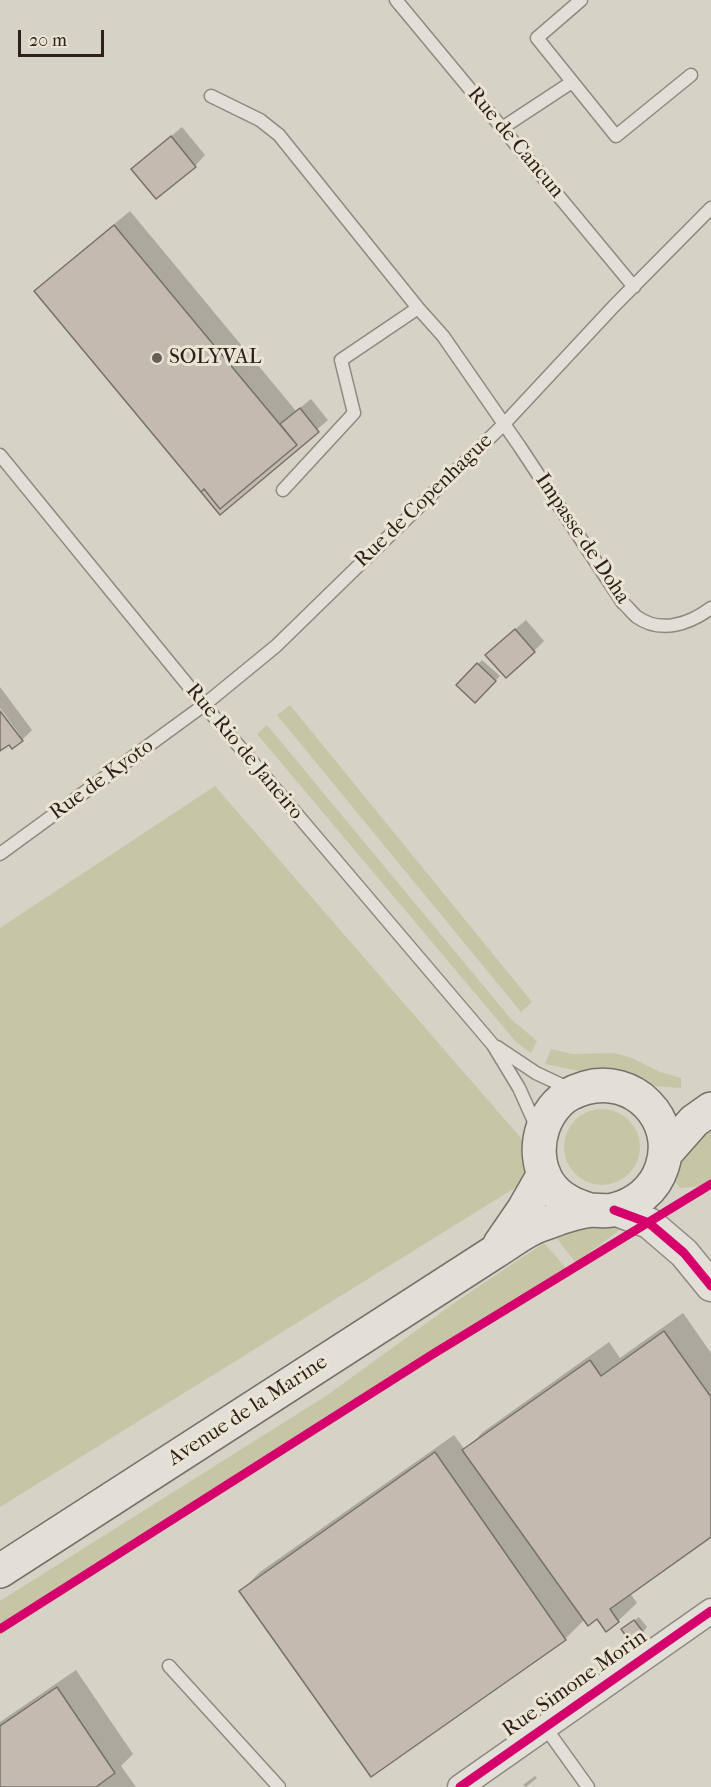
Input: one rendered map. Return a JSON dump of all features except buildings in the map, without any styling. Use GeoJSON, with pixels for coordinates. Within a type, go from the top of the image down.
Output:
{"type":"FeatureCollection","features":[{"type":"Feature","properties":{"kind":"main road"},"geometry":{"type":"LineString","coordinates":[[661,1166],[665,1138],[652,1108],[639,1096],[616,1086],[596,1085],[574,1091],[559,1102],[548,1115],[540,1134],[538,1149],[540,1162],[553,1188],[566,1201],[601,1210],[632,1204],[646,1193],[661,1166],[694,1121],[711,1109]]}},
{"type":"Feature","properties":{"kind":"main road"},"geometry":{"type":"LineString","coordinates":[[652,1108],[711,1099]]}},
{"type":"Feature","properties":{"kind":"main road","name":"Avenue de la Marine"},"geometry":{"type":"LineString","coordinates":[[496,1251],[544,1174]]}},
{"type":"Feature","properties":{"kind":"main road","name":"Avenue de la Marine"},"geometry":{"type":"LineString","coordinates":[[0,1571],[540,1224],[601,1210]]}},
{"type":"Feature","properties":{"kind":"street"},"geometry":{"type":"LineString","coordinates":[[661,1166],[664,1214],[684,1253]]}},
{"type":"Feature","properties":{"kind":"street"},"geometry":{"type":"LineString","coordinates":[[601,1210],[649,1223],[684,1253],[711,1286]]}},
{"type":"Feature","properties":{"kind":"street","name":"Rue Simone Morin"},"geometry":{"type":"LineString","coordinates":[[462,1786],[711,1611]]}},
{"type":"Feature","properties":{"kind":"lane","name":"Rue de Cancun"},"geometry":{"type":"LineString","coordinates":[[396,0],[634,287]]}},
{"type":"Feature","properties":{"kind":"lane"},"geometry":{"type":"LineString","coordinates":[[581,0],[537,38],[616,136],[691,75]]}},
{"type":"Feature","properties":{"kind":"lane"},"geometry":{"type":"LineString","coordinates":[[502,128],[572,82]]}},
{"type":"Feature","properties":{"kind":"lane","name":"Impasse de Doha"},"geometry":{"type":"LineString","coordinates":[[211,96],[260,120],[279,135],[443,336],[623,603],[636,616],[650,624],[665,626],[683,623],[711,608]]}},
{"type":"Feature","properties":{"kind":"lane","name":"Rue de Copenhague"},"geometry":{"type":"LineString","coordinates":[[204,705],[276,646],[504,424],[711,208]]}},
{"type":"Feature","properties":{"kind":"lane"},"geometry":{"type":"LineString","coordinates":[[283,490],[354,412],[342,360],[418,308]]}},
{"type":"Feature","properties":{"kind":"lane","name":"Rue Rio de Janeiro"},"geometry":{"type":"LineString","coordinates":[[0,456],[204,705],[493,1045],[519,1088],[540,1134]]}},
{"type":"Feature","properties":{"kind":"lane","name":"Rue de Kyoto"},"geometry":{"type":"LineString","coordinates":[[0,854],[204,705]]}},
{"type":"Feature","properties":{"kind":"lane","name":"Rue Rio de Janeiro"},"geometry":{"type":"LineString","coordinates":[[493,1045],[536,1072],[574,1091]]}},
{"type":"Feature","properties":{"kind":"lane"},"geometry":{"type":"LineString","coordinates":[[168,1666],[279,1787]]}},
{"type":"Feature","properties":{"kind":"lane"},"geometry":{"type":"LineString","coordinates":[[544,1727],[588,1787]]}},
{"type":"Feature","properties":{"kind":"green space"},"geometry":{"type":"Polygon","coordinates":[[[290,705],[532,1002],[521,1012],[277,715],[290,705]]]}},
{"type":"Feature","properties":{"kind":"green space"},"geometry":{"type":"Polygon","coordinates":[[[267,725],[511,1019],[537,1041],[531,1053],[516,1042],[257,734],[267,725]]]}},
{"type":"Feature","properties":{"kind":"green space"},"geometry":{"type":"Polygon","coordinates":[[[215,786],[547,1168],[0,1507],[0,928],[215,786]]]}},
{"type":"Feature","properties":{"kind":"green space"},"geometry":{"type":"Polygon","coordinates":[[[551,1049],[572,1054],[614,1053],[632,1058],[660,1072],[681,1078],[681,1088],[651,1086],[600,1072],[579,1071],[545,1064],[551,1049]]]}},
{"type":"Feature","properties":{"kind":"green space"},"geometry":{"type":"Polygon","coordinates":[[[602,1109],[617,1112],[629,1120],[637,1132],[640,1147],[637,1162],[629,1174],[617,1182],[602,1185],[587,1182],[575,1174],[567,1162],[564,1147],[567,1132],[575,1120],[587,1112],[602,1109]]]}},
{"type":"Feature","properties":{"kind":"green space"},"geometry":{"type":"Polygon","coordinates":[[[711,1131],[711,1181],[703,1186],[680,1188],[675,1181],[683,1159],[698,1140],[711,1131]]]}},
{"type":"Feature","properties":{"kind":"green space"},"geometry":{"type":"Polygon","coordinates":[[[616,1225],[622,1228],[576,1263],[554,1235],[569,1227],[616,1225]]]}},
{"type":"Feature","properties":{"kind":"green space"},"geometry":{"type":"Polygon","coordinates":[[[544,1243],[566,1268],[0,1624],[0,1601],[326,1396],[457,1301],[544,1243]]]}},
{"type":"Feature","properties":{"kind":"cycle path"},"geometry":{"type":"LineString","coordinates":[[0,1629],[433,1354],[711,1184]]}},
{"type":"Feature","properties":{"kind":"cycle path"},"geometry":{"type":"LineString","coordinates":[[614,1210],[649,1223],[684,1253],[711,1286]]}},
{"type":"Feature","properties":{"kind":"cycle path"},"geometry":{"type":"LineString","coordinates":[[460,1787],[711,1611]]}},
{"type":"Feature","properties":{"kind":"place","name":"SOLYVAL"},"geometry":{"type":"Point","coordinates":[157,358]}}]}
